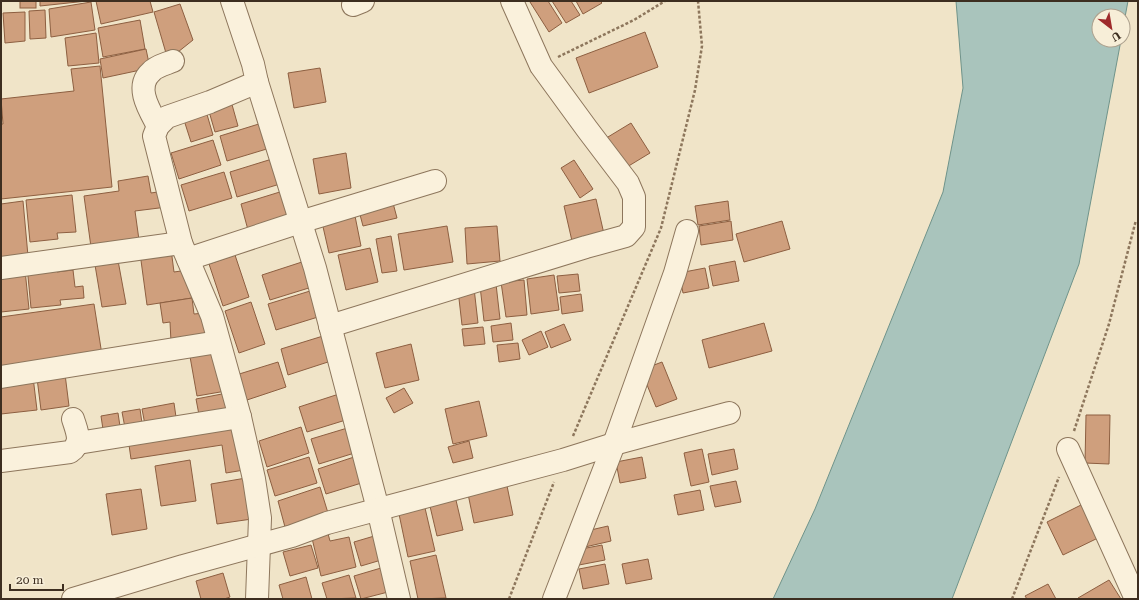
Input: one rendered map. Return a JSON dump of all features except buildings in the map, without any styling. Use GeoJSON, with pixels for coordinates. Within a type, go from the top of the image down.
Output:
{"type":"FeatureCollection","features":[{"type":"Feature","properties":{"kind":"street"},"geometry":{"type":"LineString","coordinates":[[232,1],[253,64],[257,82],[315,268],[378,509],[399,599]]}},
{"type":"Feature","properties":{"kind":"street"},"geometry":{"type":"LineString","coordinates":[[330,326],[626,236],[634,227],[634,197],[628,182],[587,129],[542,66],[512,1]]}},
{"type":"Feature","properties":{"kind":"street"},"geometry":{"type":"LineString","coordinates":[[158,126],[144,97],[144,83],[151,71],[173,61]]}},
{"type":"Feature","properties":{"kind":"street"},"geometry":{"type":"LineString","coordinates":[[257,82],[210,102],[167,117],[158,126],[154,136],[184,251],[212,316],[240,417],[254,479],[260,518],[257,599]]}},
{"type":"Feature","properties":{"kind":"street"},"geometry":{"type":"LineString","coordinates":[[1,268],[184,251],[300,222],[435,181]]}},
{"type":"Feature","properties":{"kind":"street"},"geometry":{"type":"LineString","coordinates":[[554,599],[614,444],[674,273],[687,231]]}},
{"type":"Feature","properties":{"kind":"street"},"geometry":{"type":"LineString","coordinates":[[1,376],[218,342]]}},
{"type":"Feature","properties":{"kind":"street"},"geometry":{"type":"LineString","coordinates":[[73,599],[183,566],[292,536],[327,523],[563,460],[614,444],[729,413]]}},
{"type":"Feature","properties":{"kind":"street"},"geometry":{"type":"LineString","coordinates":[[78,443],[240,417]]}},
{"type":"Feature","properties":{"kind":"street"},"geometry":{"type":"LineString","coordinates":[[1,461],[70,452],[76,448],[78,443],[78,434],[73,419]]}},
{"type":"Feature","properties":{"kind":"street"},"geometry":{"type":"LineString","coordinates":[[1068,449],[1136,599]]}},
{"type":"Feature","properties":{"kind":"path"},"geometry":{"type":"LineString","coordinates":[[542,66],[634,20],[665,1]]}},
{"type":"Feature","properties":{"kind":"path"},"geometry":{"type":"LineString","coordinates":[[509,599],[563,460],[661,228],[695,90],[702,46],[698,1]]}},
{"type":"Feature","properties":{"kind":"path"},"geometry":{"type":"LineString","coordinates":[[1012,599],[1054,490],[1110,324],[1136,220]]}},
{"type":"Feature","properties":{"kind":"water"},"geometry":{"type":"Polygon","coordinates":[[[956,1],[1128,1],[1127,8],[1091,8],[1091,48],[1120,48],[1079,264],[952,599],[773,599],[815,509],[943,192],[963,88],[956,1]]]}}]}
